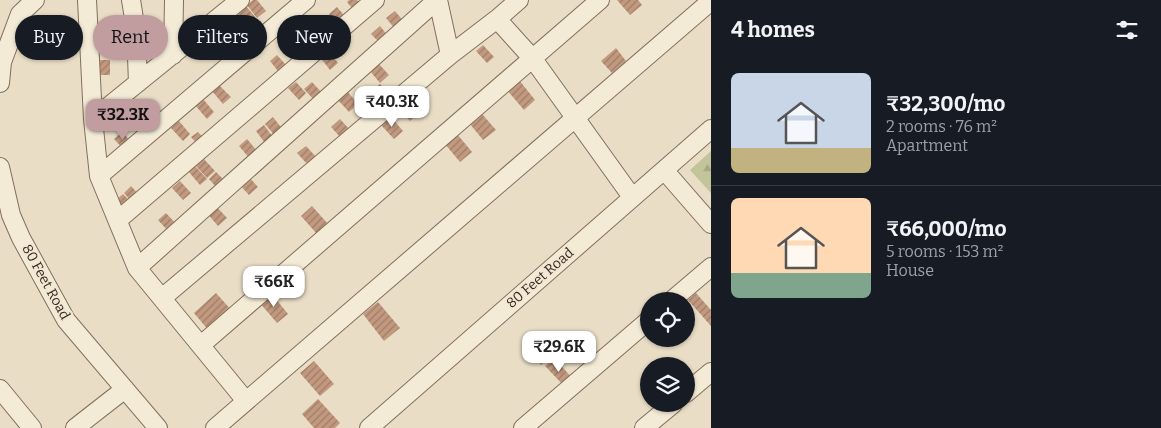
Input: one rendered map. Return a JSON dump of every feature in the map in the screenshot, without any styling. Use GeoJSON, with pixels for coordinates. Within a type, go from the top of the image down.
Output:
{"type":"FeatureCollection","features":[{"type":"Feature","properties":{"kind":"street"},"geometry":{"type":"LineString","coordinates":[[0,83],[2,62],[20,14],[35,0]]}},
{"type":"Feature","properties":{"kind":"street"},"geometry":{"type":"LineString","coordinates":[[87,0],[93,119],[99,176],[137,268],[246,401]]}},
{"type":"Feature","properties":{"kind":"street"},"geometry":{"type":"LineString","coordinates":[[131,0],[136,31],[138,83]]}},
{"type":"Feature","properties":{"kind":"street"},"geometry":{"type":"LineString","coordinates":[[173,55],[174,0]]}},
{"type":"Feature","properties":{"kind":"street"},"geometry":{"type":"LineString","coordinates":[[93,119],[240,0]]}},
{"type":"Feature","properties":{"kind":"street"},"geometry":{"type":"LineString","coordinates":[[99,176],[306,0]]}},
{"type":"Feature","properties":{"kind":"street"},"geometry":{"type":"LineString","coordinates":[[118,220],[375,0]]}},
{"type":"Feature","properties":{"kind":"street"},"geometry":{"type":"LineString","coordinates":[[137,268],[437,0],[450,55]]}},
{"type":"Feature","properties":{"kind":"street"},"geometry":{"type":"LineString","coordinates":[[162,298],[518,0]]}},
{"type":"Feature","properties":{"kind":"street"},"geometry":{"type":"LineString","coordinates":[[201,345],[600,0]]}},
{"type":"Feature","properties":{"kind":"street"},"geometry":{"type":"LineString","coordinates":[[215,428],[711,1]]}},
{"type":"Feature","properties":{"kind":"street"},"geometry":{"type":"LineString","coordinates":[[497,19],[533,59],[632,197]]}},
{"type":"Feature","properties":{"kind":"street","name":"80 Feet Road"},"geometry":{"type":"LineString","coordinates":[[369,428],[711,129]]}},
{"type":"Feature","properties":{"kind":"street","name":"80 Feet Road"},"geometry":{"type":"LineString","coordinates":[[0,167],[3,192],[11,215],[21,238],[66,320],[158,428]]}},
{"type":"Feature","properties":{"kind":"street"},"geometry":{"type":"LineString","coordinates":[[664,170],[711,224]]}},
{"type":"Feature","properties":{"kind":"street"},"geometry":{"type":"LineString","coordinates":[[682,292],[711,267]]}},
{"type":"Feature","properties":{"kind":"street"},"geometry":{"type":"LineString","coordinates":[[523,428],[640,328]]}},
{"type":"Feature","properties":{"kind":"street"},"geometry":{"type":"LineString","coordinates":[[695,385],[711,372]]}},
{"type":"Feature","properties":{"kind":"street"},"geometry":{"type":"LineString","coordinates":[[0,389],[32,428]]}},
{"type":"Feature","properties":{"kind":"street"},"geometry":{"type":"LineString","coordinates":[[75,428],[125,389]]}},
{"type":"Feature","properties":{"kind":"street"},"geometry":{"type":"LineString","coordinates":[[644,428],[663,412]]}},
{"type":"Feature","properties":{"kind":"green space"},"geometry":{"type":"Polygon","coordinates":[[[711,151],[711,193],[690,170],[711,151]]]}},
{"type":"Feature","properties":{"kind":"building"},"geometry":{"type":"Polygon","coordinates":[[[253,0],[257,0],[266,11],[261,15],[255,15],[247,5],[253,0]]]}},
{"type":"Feature","properties":{"kind":"building"},"geometry":{"type":"Polygon","coordinates":[[[349,0],[357,0],[363,7],[356,13],[347,2],[349,0]]]}},
{"type":"Feature","properties":{"kind":"building"},"geometry":{"type":"Polygon","coordinates":[[[617,0],[638,0],[642,5],[630,15],[617,0]]]}},
{"type":"Feature","properties":{"kind":"building"},"geometry":{"type":"Polygon","coordinates":[[[246,6],[254,15],[239,15],[237,13],[246,6]]]}},
{"type":"Feature","properties":{"kind":"building"},"geometry":{"type":"Polygon","coordinates":[[[337,7],[344,15],[330,15],[337,7]]]}},
{"type":"Feature","properties":{"kind":"building"},"geometry":{"type":"Polygon","coordinates":[[[395,11],[405,23],[396,30],[386,18],[395,11]]]}},
{"type":"Feature","properties":{"kind":"building"},"geometry":{"type":"Polygon","coordinates":[[[380,26],[388,36],[380,43],[371,34],[380,26]]]}},
{"type":"Feature","properties":{"kind":"building"},"geometry":{"type":"Polygon","coordinates":[[[483,45],[494,57],[487,63],[476,51],[483,45]]]}},
{"type":"Feature","properties":{"kind":"building"},"geometry":{"type":"Polygon","coordinates":[[[616,48],[626,61],[612,73],[601,61],[616,48]]]}},
{"type":"Feature","properties":{"kind":"building"},"geometry":{"type":"Polygon","coordinates":[[[277,55],[277,60],[282,60],[286,65],[278,71],[270,61],[277,55]]]}},
{"type":"Feature","properties":{"kind":"building"},"geometry":{"type":"Polygon","coordinates":[[[94,60],[110,60],[110,75],[94,75],[94,60]]]}},
{"type":"Feature","properties":{"kind":"building"},"geometry":{"type":"Polygon","coordinates":[[[322,60],[336,60],[338,63],[330,70],[322,60]]]}},
{"type":"Feature","properties":{"kind":"building"},"geometry":{"type":"Polygon","coordinates":[[[379,64],[389,75],[380,83],[370,71],[379,64]]]}},
{"type":"Feature","properties":{"kind":"building"},"geometry":{"type":"Polygon","coordinates":[[[519,80],[535,100],[524,110],[507,90],[519,80]]]}},
{"type":"Feature","properties":{"kind":"building"},"geometry":{"type":"Polygon","coordinates":[[[296,82],[306,93],[299,100],[288,88],[296,82]]]}},
{"type":"Feature","properties":{"kind":"building"},"geometry":{"type":"Polygon","coordinates":[[[312,82],[323,94],[315,101],[304,89],[312,82]]]}},
{"type":"Feature","properties":{"kind":"building"},"geometry":{"type":"Polygon","coordinates":[[[380,84],[390,95],[382,102],[372,91],[380,84]]]}},
{"type":"Feature","properties":{"kind":"building"},"geometry":{"type":"Polygon","coordinates":[[[219,85],[231,97],[223,104],[212,91],[219,85]]]}},
{"type":"Feature","properties":{"kind":"building"},"geometry":{"type":"Polygon","coordinates":[[[347,91],[358,104],[349,112],[337,99],[347,91]]]}},
{"type":"Feature","properties":{"kind":"building"},"geometry":{"type":"Polygon","coordinates":[[[414,96],[425,109],[418,115],[407,102],[414,96]]]}},
{"type":"Feature","properties":{"kind":"building"},"geometry":{"type":"Polygon","coordinates":[[[203,99],[214,112],[207,119],[195,105],[203,99]]]}},
{"type":"Feature","properties":{"kind":"building"},"geometry":{"type":"Polygon","coordinates":[[[405,102],[417,115],[410,121],[398,108],[405,102]]]}},
{"type":"Feature","properties":{"kind":"building"},"geometry":{"type":"Polygon","coordinates":[[[482,114],[496,130],[483,140],[470,124],[482,114]]]}},
{"type":"Feature","properties":{"kind":"building"},"geometry":{"type":"Polygon","coordinates":[[[273,117],[283,130],[276,137],[265,124],[273,117]]]}},
{"type":"Feature","properties":{"kind":"building"},"geometry":{"type":"Polygon","coordinates":[[[391,117],[403,131],[394,139],[381,125],[391,117]]]}},
{"type":"Feature","properties":{"kind":"building"},"geometry":{"type":"Polygon","coordinates":[[[340,119],[351,131],[342,139],[331,127],[340,119]]]}},
{"type":"Feature","properties":{"kind":"building"},"geometry":{"type":"Polygon","coordinates":[[[179,121],[190,134],[183,141],[171,128],[179,121]]]}},
{"type":"Feature","properties":{"kind":"building"},"geometry":{"type":"Polygon","coordinates":[[[264,125],[273,137],[265,143],[256,131],[264,125]]]}},
{"type":"Feature","properties":{"kind":"building"},"geometry":{"type":"Polygon","coordinates":[[[122,132],[132,143],[124,150],[114,139],[122,132]]]}},
{"type":"Feature","properties":{"kind":"building"},"geometry":{"type":"Polygon","coordinates":[[[198,132],[205,139],[198,145],[191,137],[198,132]]]}},
{"type":"Feature","properties":{"kind":"building"},"geometry":{"type":"Polygon","coordinates":[[[457,134],[472,152],[460,162],[445,144],[457,134]]]}},
{"type":"Feature","properties":{"kind":"building"},"geometry":{"type":"Polygon","coordinates":[[[247,139],[258,152],[250,159],[239,146],[247,139]]]}},
{"type":"Feature","properties":{"kind":"building"},"geometry":{"type":"Polygon","coordinates":[[[306,146],[318,159],[309,166],[297,153],[306,146]]]}},
{"type":"Feature","properties":{"kind":"building"},"geometry":{"type":"Polygon","coordinates":[[[203,158],[215,171],[207,178],[195,165],[203,158]]]}},
{"type":"Feature","properties":{"kind":"building"},"geometry":{"type":"Polygon","coordinates":[[[195,166],[207,179],[200,185],[188,171],[195,166]]]}},
{"type":"Feature","properties":{"kind":"building"},"geometry":{"type":"Polygon","coordinates":[[[216,172],[224,180],[216,187],[209,179],[216,172]]]}},
{"type":"Feature","properties":{"kind":"building"},"geometry":{"type":"Polygon","coordinates":[[[247,175],[258,187],[249,195],[238,183],[247,175]]]}},
{"type":"Feature","properties":{"kind":"building"},"geometry":{"type":"Polygon","coordinates":[[[180,181],[191,193],[183,200],[172,188],[180,181]]]}},
{"type":"Feature","properties":{"kind":"building"},"geometry":{"type":"Polygon","coordinates":[[[131,186],[141,197],[133,203],[124,193],[131,186]]]}},
{"type":"Feature","properties":{"kind":"building"},"geometry":{"type":"Polygon","coordinates":[[[123,194],[133,204],[125,211],[116,200],[123,194]]]}},
{"type":"Feature","properties":{"kind":"building"},"geometry":{"type":"Polygon","coordinates":[[[215,205],[227,218],[218,226],[206,212],[215,205]]]}},
{"type":"Feature","properties":{"kind":"building"},"geometry":{"type":"Polygon","coordinates":[[[312,206],[328,224],[317,234],[301,216],[312,206]]]}},
{"type":"Feature","properties":{"kind":"building"},"geometry":{"type":"Polygon","coordinates":[[[166,213],[177,225],[169,232],[158,220],[166,213]]]}},
{"type":"Feature","properties":{"kind":"building"},"geometry":{"type":"Polygon","coordinates":[[[216,293],[233,312],[210,332],[194,313],[216,293]]]}},
{"type":"Feature","properties":{"kind":"building"},"geometry":{"type":"Polygon","coordinates":[[[271,293],[288,314],[277,323],[259,302],[271,293]]]}},
{"type":"Feature","properties":{"kind":"building"},"geometry":{"type":"Polygon","coordinates":[[[695,294],[711,310],[711,326],[695,308],[695,294]]]}},
{"type":"Feature","properties":{"kind":"building"},"geometry":{"type":"Polygon","coordinates":[[[378,302],[400,328],[384,341],[363,314],[378,302]]]}},
{"type":"Feature","properties":{"kind":"building"},"geometry":{"type":"Polygon","coordinates":[[[546,337],[557,350],[541,365],[529,352],[546,337]]]}},
{"type":"Feature","properties":{"kind":"building"},"geometry":{"type":"Polygon","coordinates":[[[554,358],[574,380],[565,387],[545,366],[554,358]]]}},
{"type":"Feature","properties":{"kind":"building"},"geometry":{"type":"Polygon","coordinates":[[[314,361],[334,384],[320,396],[300,373],[314,361]]]}},
{"type":"Feature","properties":{"kind":"building"},"geometry":{"type":"Polygon","coordinates":[[[318,399],[340,423],[335,428],[314,428],[302,414],[318,399]]]}}]}
